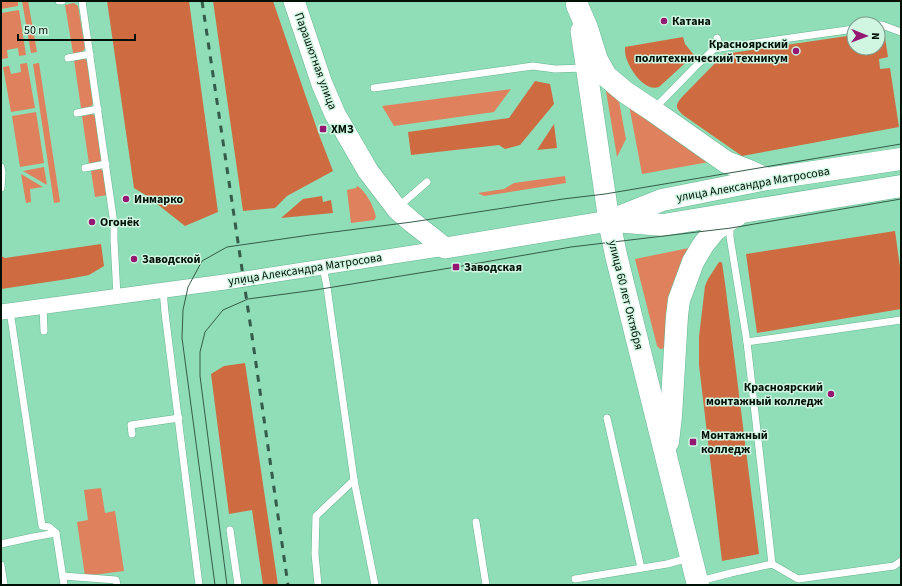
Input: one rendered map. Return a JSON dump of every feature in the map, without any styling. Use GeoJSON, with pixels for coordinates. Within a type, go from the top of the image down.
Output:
{"type":"FeatureCollection","features":[{"type":"Feature","properties":{"kind":"main road","name":"Парашютная улица"},"geometry":{"type":"LineString","coordinates":[[294,1],[322,84],[335,114],[368,171],[397,209],[445,248]]}},
{"type":"Feature","properties":{"kind":"main road","name":"улица 60 лет Октября"},"geometry":{"type":"LineString","coordinates":[[577,3],[609,221],[616,255],[697,583]]}},
{"type":"Feature","properties":{"kind":"main road"},"geometry":{"type":"LineString","coordinates":[[577,3],[597,60],[606,76],[625,92],[726,162],[767,179]]}},
{"type":"Feature","properties":{"kind":"main road","name":"улица Александра Матросова"},"geometry":{"type":"LineString","coordinates":[[445,248],[609,221],[662,200],[767,179],[901,159]]}},
{"type":"Feature","properties":{"kind":"main road","name":"улица Александра Матросова"},"geometry":{"type":"LineString","coordinates":[[609,221],[664,225],[738,216],[901,186]]}},
{"type":"Feature","properties":{"kind":"main road"},"geometry":{"type":"LineString","coordinates":[[666,456],[671,416],[676,316],[679,300],[693,262],[703,245],[714,230],[738,216]]}},
{"type":"Feature","properties":{"kind":"street","name":"улица Александра Матросова"},"geometry":{"type":"LineString","coordinates":[[6,311],[232,281],[445,248]]}},
{"type":"Feature","properties":{"kind":"lane"},"geometry":{"type":"LineString","coordinates":[[82,1],[114,224],[117,296]]}},
{"type":"Feature","properties":{"kind":"lane"},"geometry":{"type":"LineString","coordinates":[[886,26],[901,32]]}},
{"type":"Feature","properties":{"kind":"lane"},"geometry":{"type":"LineString","coordinates":[[652,110],[714,49],[846,30]]}},
{"type":"Feature","properties":{"kind":"lane"},"geometry":{"type":"LineString","coordinates":[[717,38],[720,48]]}},
{"type":"Feature","properties":{"kind":"lane"},"geometry":{"type":"LineString","coordinates":[[68,58],[90,54]]}},
{"type":"Feature","properties":{"kind":"lane"},"geometry":{"type":"LineString","coordinates":[[374,88],[533,66],[555,69],[586,68]]}},
{"type":"Feature","properties":{"kind":"lane"},"geometry":{"type":"LineString","coordinates":[[76,113],[98,109]]}},
{"type":"Feature","properties":{"kind":"lane"},"geometry":{"type":"LineString","coordinates":[[85,168],[106,164]]}},
{"type":"Feature","properties":{"kind":"lane"},"geometry":{"type":"LineString","coordinates":[[1,167],[1,188]]}},
{"type":"Feature","properties":{"kind":"lane"},"geometry":{"type":"LineString","coordinates":[[397,209],[427,182]]}},
{"type":"Feature","properties":{"kind":"lane"},"geometry":{"type":"LineString","coordinates":[[738,216],[731,228],[730,237],[747,342],[772,564]]}},
{"type":"Feature","properties":{"kind":"lane"},"geometry":{"type":"LineString","coordinates":[[323,267],[354,480],[375,585]]}},
{"type":"Feature","properties":{"kind":"lane"},"geometry":{"type":"LineString","coordinates":[[164,290],[165,313],[199,585]]}},
{"type":"Feature","properties":{"kind":"lane"},"geometry":{"type":"LineString","coordinates":[[43,306],[44,331]]}},
{"type":"Feature","properties":{"kind":"lane"},"geometry":{"type":"LineString","coordinates":[[6,311],[42,526],[49,527],[56,533],[64,585]]}},
{"type":"Feature","properties":{"kind":"lane"},"geometry":{"type":"LineString","coordinates":[[747,342],[901,320]]}},
{"type":"Feature","properties":{"kind":"lane"},"geometry":{"type":"LineString","coordinates":[[132,434],[131,425],[179,418]]}},
{"type":"Feature","properties":{"kind":"lane"},"geometry":{"type":"LineString","coordinates":[[607,418],[641,568]]}},
{"type":"Feature","properties":{"kind":"lane"},"geometry":{"type":"LineString","coordinates":[[318,585],[315,554],[316,516],[354,480]]}},
{"type":"Feature","properties":{"kind":"lane"},"geometry":{"type":"LineString","coordinates":[[36,486],[42,481]]}},
{"type":"Feature","properties":{"kind":"lane"},"geometry":{"type":"LineString","coordinates":[[476,522],[486,585]]}},
{"type":"Feature","properties":{"kind":"lane"},"geometry":{"type":"LineString","coordinates":[[230,530],[238,585]]}},
{"type":"Feature","properties":{"kind":"lane"},"geometry":{"type":"LineString","coordinates":[[1,544],[56,533]]}},
{"type":"Feature","properties":{"kind":"lane"},"geometry":{"type":"LineString","coordinates":[[575,579],[667,564],[691,557]]}},
{"type":"Feature","properties":{"kind":"lane"},"geometry":{"type":"LineString","coordinates":[[697,583],[731,573],[772,564],[798,579],[894,566],[901,561]]}},
{"type":"Feature","properties":{"kind":"lane"},"geometry":{"type":"LineString","coordinates":[[1,565],[4,585]]}},
{"type":"Feature","properties":{"kind":"lane"},"geometry":{"type":"LineString","coordinates":[[63,576],[116,580],[117,585]]}},
{"type":"Feature","properties":{"kind":"shaded area"},"geometry":{"type":"Polygon","coordinates":[[[1,1],[18,1],[18,6],[1,9],[1,1]]]}},
{"type":"Feature","properties":{"kind":"shaded area"},"geometry":{"type":"Polygon","coordinates":[[[22,1],[28,1],[37,52],[31,53],[22,1]]]}},
{"type":"Feature","properties":{"kind":"shaded area"},"geometry":{"type":"Polygon","coordinates":[[[107,1],[189,1],[218,212],[185,226],[147,196],[134,188],[107,1]]]}},
{"type":"Feature","properties":{"kind":"shaded area"},"geometry":{"type":"Polygon","coordinates":[[[213,1],[273,1],[333,171],[287,196],[275,208],[243,211],[213,1]]]}},
{"type":"Feature","properties":{"kind":"shaded area"},"geometry":{"type":"Polygon","coordinates":[[[74,3],[78,6],[85,48],[78,53],[73,53],[65,5],[74,3]]]}},
{"type":"Feature","properties":{"kind":"shaded area"},"geometry":{"type":"Polygon","coordinates":[[[19,10],[26,55],[19,56],[18,48],[7,50],[8,58],[2,59],[1,13],[19,10]]]}},
{"type":"Feature","properties":{"kind":"shaded area"},"geometry":{"type":"Polygon","coordinates":[[[846,36],[846,56],[886,56],[886,44],[888,57],[879,59],[880,69],[890,68],[899,127],[742,156],[683,115],[677,108],[677,104],[682,97],[724,54],[846,36]]]}},
{"type":"Feature","properties":{"kind":"shaded area"},"geometry":{"type":"Polygon","coordinates":[[[683,37],[685,44],[694,55],[659,87],[654,88],[639,80],[629,65],[625,55],[625,47],[683,37]]]}},
{"type":"Feature","properties":{"kind":"shaded area"},"geometry":{"type":"Polygon","coordinates":[[[83,58],[87,61],[93,103],[87,108],[81,108],[74,60],[83,58]]]}},
{"type":"Feature","properties":{"kind":"shaded area"},"geometry":{"type":"Polygon","coordinates":[[[27,63],[35,108],[11,112],[3,67],[9,66],[11,74],[21,72],[20,64],[27,63]]]}},
{"type":"Feature","properties":{"kind":"shaded area"},"geometry":{"type":"Polygon","coordinates":[[[39,63],[60,202],[54,203],[33,64],[39,63]]]}},
{"type":"Feature","properties":{"kind":"shaded area"},"geometry":{"type":"Polygon","coordinates":[[[535,81],[550,84],[554,104],[520,145],[505,149],[499,145],[411,155],[408,132],[509,118],[535,81]]]}},
{"type":"Feature","properties":{"kind":"shaded area"},"geometry":{"type":"Polygon","coordinates":[[[607,88],[618,96],[626,139],[617,157],[606,91],[607,88]]]}},
{"type":"Feature","properties":{"kind":"shaded area"},"geometry":{"type":"Polygon","coordinates":[[[511,89],[494,112],[394,126],[382,106],[511,89]]]}},
{"type":"Feature","properties":{"kind":"shaded area"},"geometry":{"type":"Polygon","coordinates":[[[629,105],[709,162],[642,174],[629,105]]]}},
{"type":"Feature","properties":{"kind":"shaded area"},"geometry":{"type":"Polygon","coordinates":[[[36,112],[44,163],[20,167],[12,116],[36,112]]]}},
{"type":"Feature","properties":{"kind":"shaded area"},"geometry":{"type":"Polygon","coordinates":[[[91,114],[95,117],[102,159],[98,163],[89,164],[82,116],[91,114]]]}},
{"type":"Feature","properties":{"kind":"shaded area"},"geometry":{"type":"Polygon","coordinates":[[[554,124],[557,148],[537,150],[554,124]]]}},
{"type":"Feature","properties":{"kind":"shaded area"},"geometry":{"type":"Polygon","coordinates":[[[44,167],[47,185],[23,171],[44,167]]]}},
{"type":"Feature","properties":{"kind":"shaded area"},"geometry":{"type":"Polygon","coordinates":[[[100,169],[104,172],[107,195],[95,197],[91,171],[100,169]]]}},
{"type":"Feature","properties":{"kind":"shaded area"},"geometry":{"type":"Polygon","coordinates":[[[21,174],[43,187],[30,189],[31,202],[26,203],[21,174]]]}},
{"type":"Feature","properties":{"kind":"shaded area"},"geometry":{"type":"Polygon","coordinates":[[[565,176],[566,183],[484,196],[478,193],[504,189],[514,183],[565,176]]]}},
{"type":"Feature","properties":{"kind":"shaded area"},"geometry":{"type":"Polygon","coordinates":[[[357,186],[366,195],[371,204],[376,217],[374,220],[351,223],[347,190],[356,188],[357,186]]]}},
{"type":"Feature","properties":{"kind":"shaded area"},"geometry":{"type":"Polygon","coordinates":[[[322,196],[323,202],[331,200],[333,213],[281,218],[303,199],[322,196]]]}},
{"type":"Feature","properties":{"kind":"shaded area"},"geometry":{"type":"Polygon","coordinates":[[[895,231],[901,274],[901,309],[757,333],[746,254],[895,231]]]}},
{"type":"Feature","properties":{"kind":"shaded area"},"geometry":{"type":"Polygon","coordinates":[[[101,244],[104,266],[89,275],[1,289],[1,256],[5,258],[101,244]]]}},
{"type":"Feature","properties":{"kind":"shaded area"},"geometry":{"type":"Polygon","coordinates":[[[689,248],[666,348],[660,349],[657,346],[635,259],[689,248]]]}},
{"type":"Feature","properties":{"kind":"shaded area"},"geometry":{"type":"Polygon","coordinates":[[[719,262],[722,263],[725,283],[759,554],[722,561],[699,365],[699,337],[705,286],[719,262]]]}},
{"type":"Feature","properties":{"kind":"shaded area"},"geometry":{"type":"Polygon","coordinates":[[[245,363],[278,585],[263,585],[252,510],[229,514],[211,374],[224,366],[245,363]]]}},
{"type":"Feature","properties":{"kind":"shaded area"},"geometry":{"type":"Polygon","coordinates":[[[101,488],[105,513],[115,511],[124,571],[85,576],[77,522],[88,520],[84,490],[101,488]]]}},
{"type":"Feature","properties":{"kind":"tram line"},"geometry":{"type":"LineString","coordinates":[[215,585],[182,338],[183,310],[188,287],[202,261],[227,247],[605,194],[901,144]]}},
{"type":"Feature","properties":{"kind":"tram line"},"geometry":{"type":"LineString","coordinates":[[227,585],[200,376],[200,352],[205,332],[223,310],[248,299],[315,290],[571,247],[731,228],[901,199]]}},
{"type":"Feature","properties":{"kind":"railway"},"geometry":{"type":"LineString","coordinates":[[202,1],[288,585]]}},
{"type":"Feature","properties":{"kind":"place","name":"Катана"},"geometry":{"type":"Point","coordinates":[664,21]}},
{"type":"Feature","properties":{"kind":"place","name":"Красноярский политехнический техникум"},"geometry":{"type":"Point","coordinates":[796,51]}},
{"type":"Feature","properties":{"kind":"place","name":"ХМЗ"},"geometry":{"type":"Point","coordinates":[323,129]}},
{"type":"Feature","properties":{"kind":"place","name":"Инмарко"},"geometry":{"type":"Point","coordinates":[126,199]}},
{"type":"Feature","properties":{"kind":"place","name":"Огонёк"},"geometry":{"type":"Point","coordinates":[92,222]}},
{"type":"Feature","properties":{"kind":"place","name":"Заводской"},"geometry":{"type":"Point","coordinates":[134,259]}},
{"type":"Feature","properties":{"kind":"place","name":"Заводская"},"geometry":{"type":"Point","coordinates":[456,267]}},
{"type":"Feature","properties":{"kind":"place","name":"Красноярский монтажный колледж"},"geometry":{"type":"Point","coordinates":[831,394]}},
{"type":"Feature","properties":{"kind":"place","name":"Монтажный колледж"},"geometry":{"type":"Point","coordinates":[693,442]}}]}
